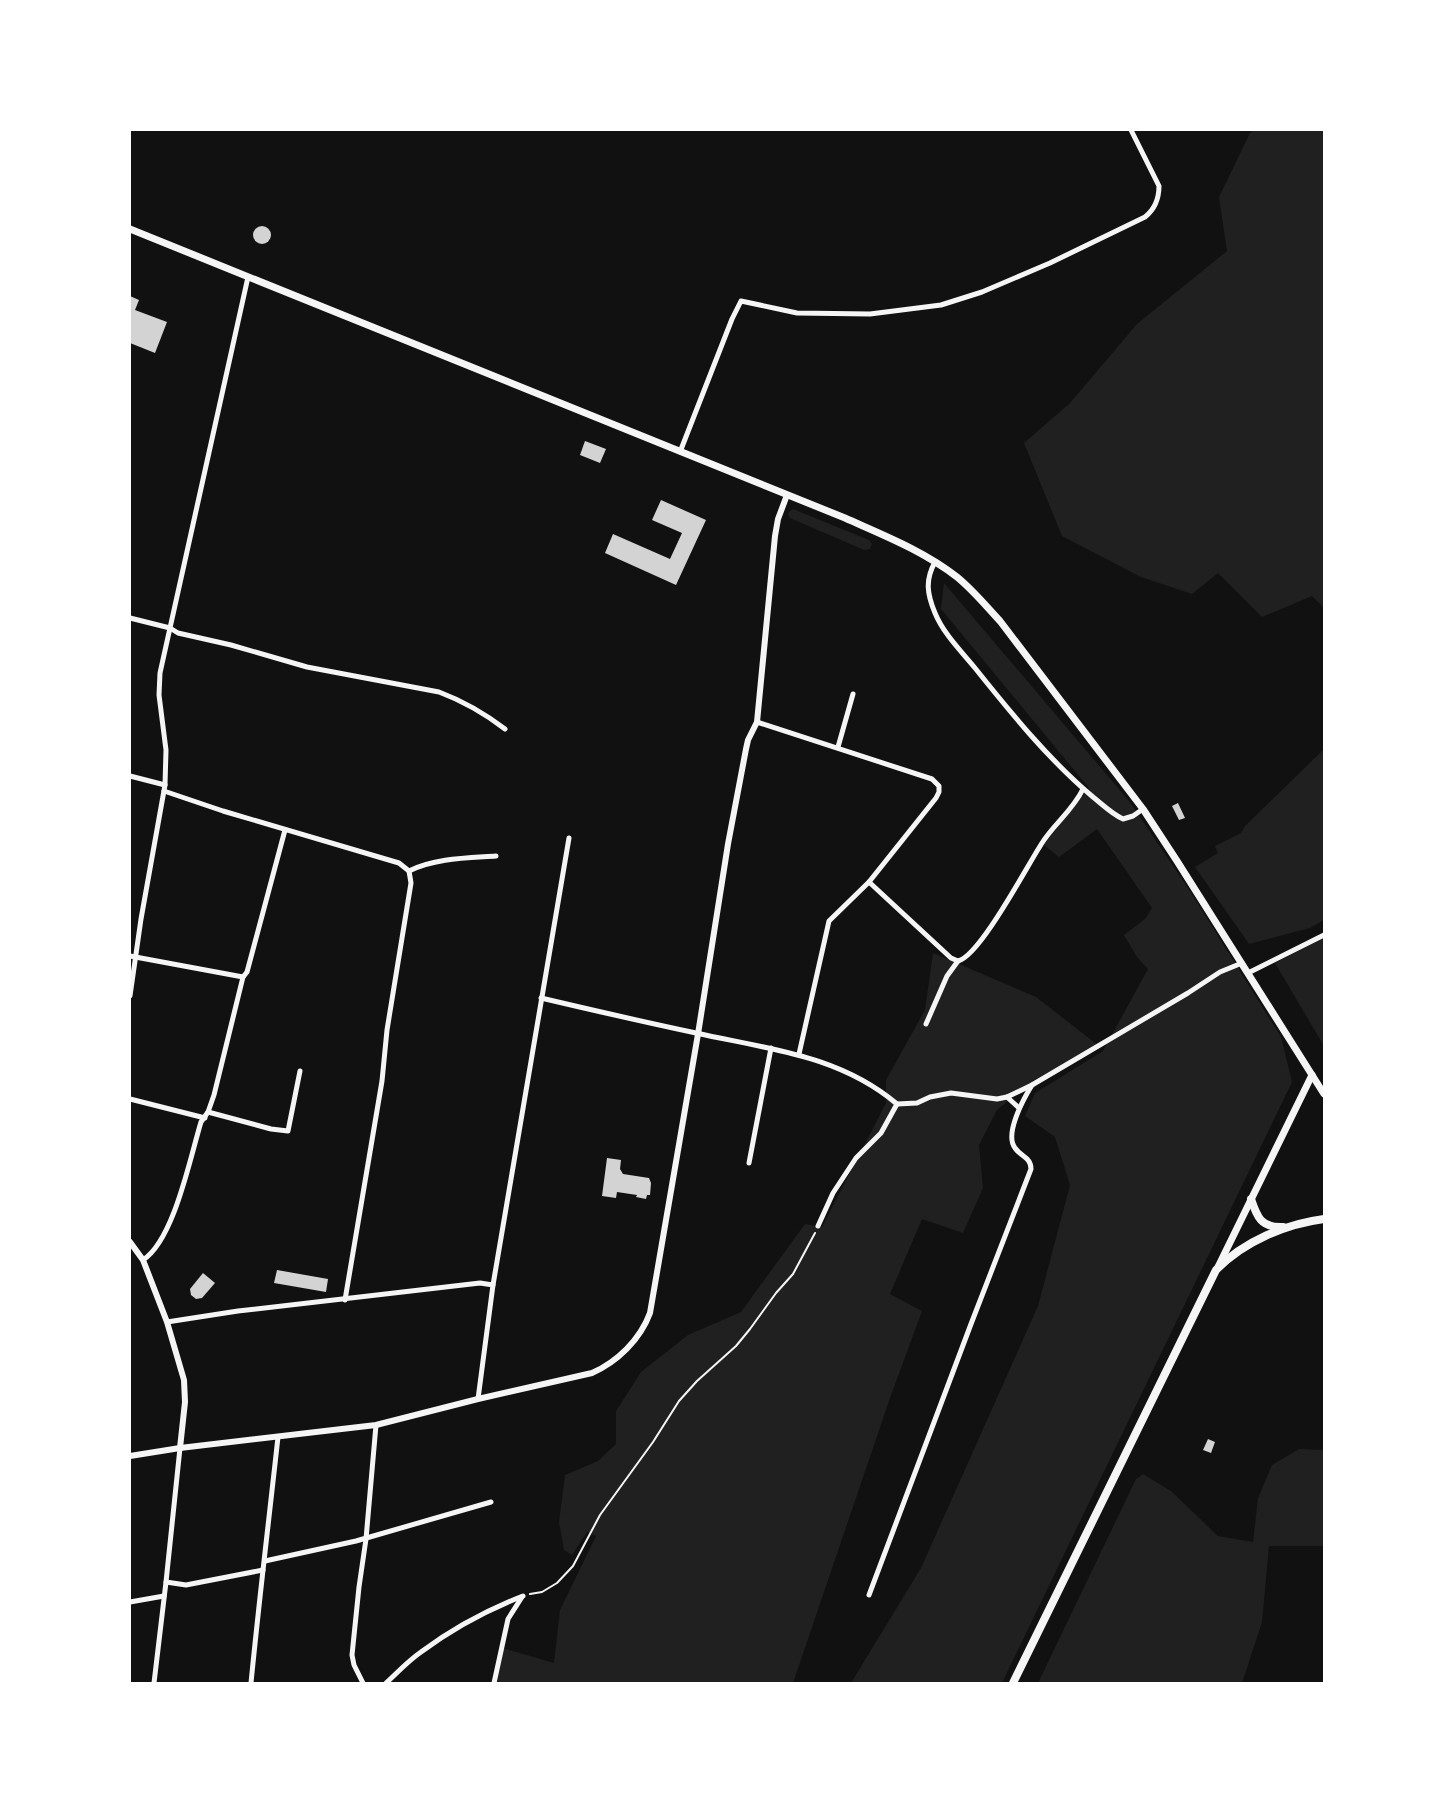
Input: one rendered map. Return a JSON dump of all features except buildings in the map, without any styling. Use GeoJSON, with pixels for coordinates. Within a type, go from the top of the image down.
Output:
{"type":"FeatureCollection","features":[{"type":"Feature","properties":{"kind":"highway"},"geometry":{"type":"LineString","coordinates":[[1251,1198],[1258,1216],[1264,1223],[1274,1227],[1324,1218]]}},
{"type":"Feature","properties":{"kind":"highway"},"geometry":{"type":"LineString","coordinates":[[1013,1683],[1216,1270],[1239,1250],[1295,1224]]}},
{"type":"Feature","properties":{"kind":"main road"},"geometry":{"type":"LineString","coordinates":[[130,230],[872,530],[935,562],[974,592],[1000,621],[1143,809],[1324,1094]]}},
{"type":"Feature","properties":{"kind":"main road"},"geometry":{"type":"LineString","coordinates":[[1216,1270],[1312,1076]]}},
{"type":"Feature","properties":{"kind":"street"},"geometry":{"type":"LineString","coordinates":[[680,452],[732,319],[741,301],[797,313],[870,314],[941,305],[982,292],[1008,281],[1145,217],[1154,211],[1159,194],[1159,186],[1131,130]]}},
{"type":"Feature","properties":{"kind":"street"},"geometry":{"type":"LineString","coordinates":[[130,996],[133,957],[165,788],[166,750],[159,687],[160,673],[248,277]]}},
{"type":"Feature","properties":{"kind":"street"},"geometry":{"type":"LineString","coordinates":[[130,1456],[180,1448],[376,1425],[592,1373],[616,1359],[630,1344],[648,1319],[698,1034],[728,844],[748,740],[757,722],[774,536],[787,495]]}},
{"type":"Feature","properties":{"kind":"street"},"geometry":{"type":"LineString","coordinates":[[935,562],[927,580],[935,612],[940,623],[998,697],[1028,732],[1083,789],[1116,816],[1124,819],[1133,816],[1143,809]]}},
{"type":"Feature","properties":{"kind":"street"},"geometry":{"type":"LineString","coordinates":[[130,618],[170,628],[178,633],[230,645],[308,667],[439,692],[459,700],[486,715],[504,729]]}},
{"type":"Feature","properties":{"kind":"street"},"geometry":{"type":"LineString","coordinates":[[838,747],[853,694]]}},
{"type":"Feature","properties":{"kind":"street"},"geometry":{"type":"LineString","coordinates":[[757,722],[932,779],[939,786],[936,798],[869,882],[829,921],[799,1054]]}},
{"type":"Feature","properties":{"kind":"street"},"geometry":{"type":"LineString","coordinates":[[130,776],[165,788],[187,800],[399,864],[409,871],[411,883],[387,1030],[382,1081],[345,1300]]}},
{"type":"Feature","properties":{"kind":"street"},"geometry":{"type":"LineString","coordinates":[[926,1024],[947,976],[958,961],[964,959],[975,947],[1055,824],[1076,802],[1083,789]]}},
{"type":"Feature","properties":{"kind":"street"},"geometry":{"type":"LineString","coordinates":[[143,1260],[151,1255],[168,1227],[178,1203],[201,1122],[207,1115],[214,1096],[243,978],[247,972],[254,948],[285,830]]}},
{"type":"Feature","properties":{"kind":"street"},"geometry":{"type":"LineString","coordinates":[[478,1399],[493,1285],[569,838]]}},
{"type":"Feature","properties":{"kind":"street"},"geometry":{"type":"LineString","coordinates":[[409,871],[436,862],[496,856]]}},
{"type":"Feature","properties":{"kind":"street"},"geometry":{"type":"LineString","coordinates":[[869,882],[951,958],[958,961]]}},
{"type":"Feature","properties":{"kind":"street"},"geometry":{"type":"LineString","coordinates":[[1248,973],[1324,935]]}},
{"type":"Feature","properties":{"kind":"street"},"geometry":{"type":"LineString","coordinates":[[133,957],[243,978]]}},
{"type":"Feature","properties":{"kind":"street"},"geometry":{"type":"LineString","coordinates":[[541,998],[698,1034],[799,1054],[876,1087],[897,1104],[917,1103],[930,1097],[951,1093],[997,1099],[1007,1097],[1032,1085],[1188,993],[1220,972],[1242,963]]}},
{"type":"Feature","properties":{"kind":"street"},"geometry":{"type":"LineString","coordinates":[[749,1163],[770,1048]]}},
{"type":"Feature","properties":{"kind":"street"},"geometry":{"type":"LineString","coordinates":[[130,1099],[288,1132],[300,1071]]}},
{"type":"Feature","properties":{"kind":"street"},"geometry":{"type":"LineString","coordinates":[[869,1595],[1031,1169],[1028,1159],[1014,1147],[1012,1140],[1019,1108],[1032,1085]]}},
{"type":"Feature","properties":{"kind":"street"},"geometry":{"type":"LineString","coordinates":[[1007,1097],[1019,1108]]}},
{"type":"Feature","properties":{"kind":"street"},"geometry":{"type":"LineString","coordinates":[[818,1226],[833,1193],[856,1158],[882,1133],[897,1104]]}},
{"type":"Feature","properties":{"kind":"street"},"geometry":{"type":"LineString","coordinates":[[130,1242],[143,1260],[167,1322],[184,1380],[185,1402],[154,1683]]}},
{"type":"Feature","properties":{"kind":"street"},"geometry":{"type":"LineString","coordinates":[[167,1322],[480,1284],[493,1285]]}},
{"type":"Feature","properties":{"kind":"street"},"geometry":{"type":"LineString","coordinates":[[363,1683],[354,1665],[352,1655],[366,1539],[376,1425]]}},
{"type":"Feature","properties":{"kind":"street"},"geometry":{"type":"LineString","coordinates":[[251,1683],[278,1437]]}},
{"type":"Feature","properties":{"kind":"street"},"geometry":{"type":"LineString","coordinates":[[265,1561],[366,1539],[491,1502]]}},
{"type":"Feature","properties":{"kind":"street"},"geometry":{"type":"LineString","coordinates":[[166,1582],[186,1585],[263,1570]]}},
{"type":"Feature","properties":{"kind":"street"},"geometry":{"type":"LineString","coordinates":[[130,1602],[164,1596]]}},
{"type":"Feature","properties":{"kind":"street"},"geometry":{"type":"LineString","coordinates":[[386,1683],[420,1652],[474,1618],[499,1605],[523,1596]]}},
{"type":"Feature","properties":{"kind":"street"},"geometry":{"type":"LineString","coordinates":[[494,1683],[508,1619],[523,1596]]}},
{"type":"Feature","properties":{"kind":"path"},"geometry":{"type":"LineString","coordinates":[[523,1596],[542,1592],[563,1578],[573,1566],[600,1515],[653,1442],[679,1401],[696,1381],[736,1346],[750,1330],[776,1293],[794,1274],[818,1226]]}},
{"type":"Feature","properties":{"kind":"shaded area"},"geometry":{"type":"Polygon","coordinates":[[[1254,130],[1324,130],[1324,608],[1312,596],[1262,617],[1218,573],[1192,594],[1141,577],[1062,536],[1024,443],[1070,403],[1137,324],[1227,251],[1219,197],[1250,133],[1254,130]]]}},
{"type":"Feature","properties":{"kind":"shaded area"},"geometry":{"type":"Polygon","coordinates":[[[793,509],[869,540],[872,544],[870,549],[864,550],[790,518],[788,514],[793,509]]]}},
{"type":"Feature","properties":{"kind":"shaded area"},"geometry":{"type":"Polygon","coordinates":[[[944,583],[1129,801],[1190,891],[1281,1037],[1292,1082],[1002,1683],[851,1683],[921,1568],[1038,1306],[1070,1185],[1055,1137],[1025,1116],[1035,1093],[1103,1051],[1148,969],[1137,957],[1124,935],[1145,919],[1152,908],[1097,829],[1059,857],[1044,845],[1089,788],[941,609],[944,583]]]}},
{"type":"Feature","properties":{"kind":"shaded area"},"geometry":{"type":"Polygon","coordinates":[[[1324,749],[1324,920],[1310,928],[1249,944],[1195,867],[1218,853],[1215,846],[1241,833],[1245,826],[1324,749]]]}},
{"type":"Feature","properties":{"kind":"shaded area"},"geometry":{"type":"Polygon","coordinates":[[[1324,938],[1324,1046],[1275,963],[1324,938]]]}},
{"type":"Feature","properties":{"kind":"shaded area"},"geometry":{"type":"Polygon","coordinates":[[[933,953],[1036,997],[1099,1046],[1032,1081],[997,1110],[979,1145],[983,1188],[963,1233],[922,1219],[890,1294],[922,1311],[890,1398],[793,1683],[494,1683],[503,1648],[554,1663],[560,1610],[596,1536],[587,1532],[572,1555],[564,1550],[559,1522],[565,1475],[598,1461],[616,1444],[616,1411],[641,1372],[688,1335],[741,1312],[805,1224],[822,1227],[886,1103],[886,1080],[925,1010],[933,953]]]}},
{"type":"Feature","properties":{"kind":"shaded area"},"geometry":{"type":"Polygon","coordinates":[[[1299,1449],[1324,1450],[1324,1546],[1269,1546],[1262,1622],[1242,1683],[1038,1683],[1136,1479],[1143,1474],[1171,1491],[1218,1536],[1253,1542],[1258,1498],[1272,1465],[1299,1449]]]}}]}
